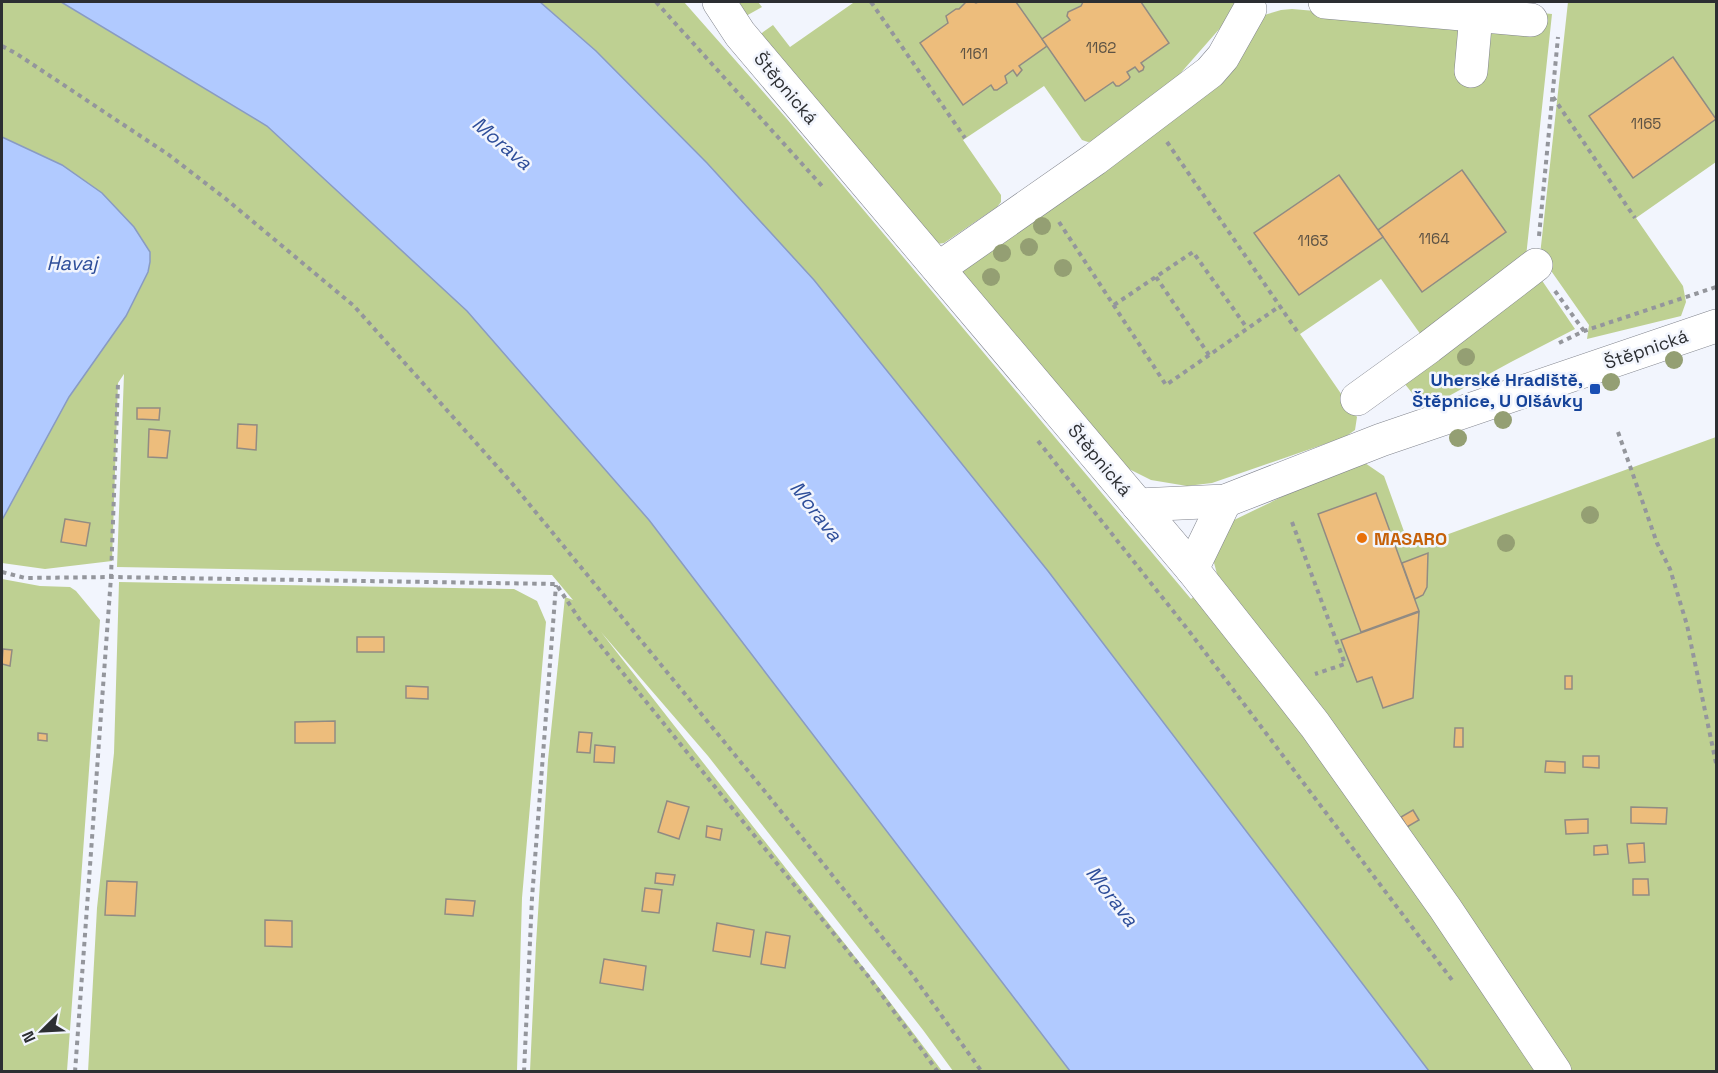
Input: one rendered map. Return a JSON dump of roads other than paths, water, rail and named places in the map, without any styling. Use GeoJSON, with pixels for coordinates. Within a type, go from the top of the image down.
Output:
{"type":"FeatureCollection","features":[{"type":"Feature","properties":{"kind":"street","name":"Štěpnická"},"geometry":{"type":"LineString","coordinates":[[719,2],[740,34],[1138,505],[1225,501],[1381,440],[1716,326]]}},
{"type":"Feature","properties":{"kind":"street"},"geometry":{"type":"LineString","coordinates":[[1325,2],[1476,15],[1545,26]]}},
{"type":"Feature","properties":{"kind":"street"},"geometry":{"type":"LineString","coordinates":[[939,268],[1151,118],[1210,72],[1223,57],[1250,9]]}},
{"type":"Feature","properties":{"kind":"street"},"geometry":{"type":"LineString","coordinates":[[1471,71],[1476,15]]}},
{"type":"Feature","properties":{"kind":"street"},"geometry":{"type":"LineString","coordinates":[[1357,399],[1430,347],[1536,265]]}},
{"type":"Feature","properties":{"kind":"street"},"geometry":{"type":"LineString","coordinates":[[1192,569],[1225,501]]}},
{"type":"Feature","properties":{"kind":"street"},"geometry":{"type":"LineString","coordinates":[[1138,505],[1192,569],[1315,725],[1445,908],[1555,1071]]}},
{"type":"Feature","properties":{"kind":"water","name":"Morava"},"geometry":{"type":"Polygon","coordinates":[[[61,2],[540,2],[596,51],[707,163],[814,280],[1048,571],[1429,1071],[1070,1071],[649,520],[467,311],[267,126],[61,2]]]}},
{"type":"Feature","properties":{"kind":"water","name":"Havaj"},"geometry":{"type":"Polygon","coordinates":[[[2,137],[62,165],[102,193],[134,227],[150,252],[150,262],[148,272],[126,316],[69,397],[2,520],[2,137]]]}},
{"type":"Feature","properties":{"kind":"place","name":"Uherské Hradiště, Štěpnice, U Olšávky"},"geometry":{"type":"Point","coordinates":[1595,389]}},
{"type":"Feature","properties":{"kind":"place","name":"MASARO"},"geometry":{"type":"Point","coordinates":[1362,538]}}]}
